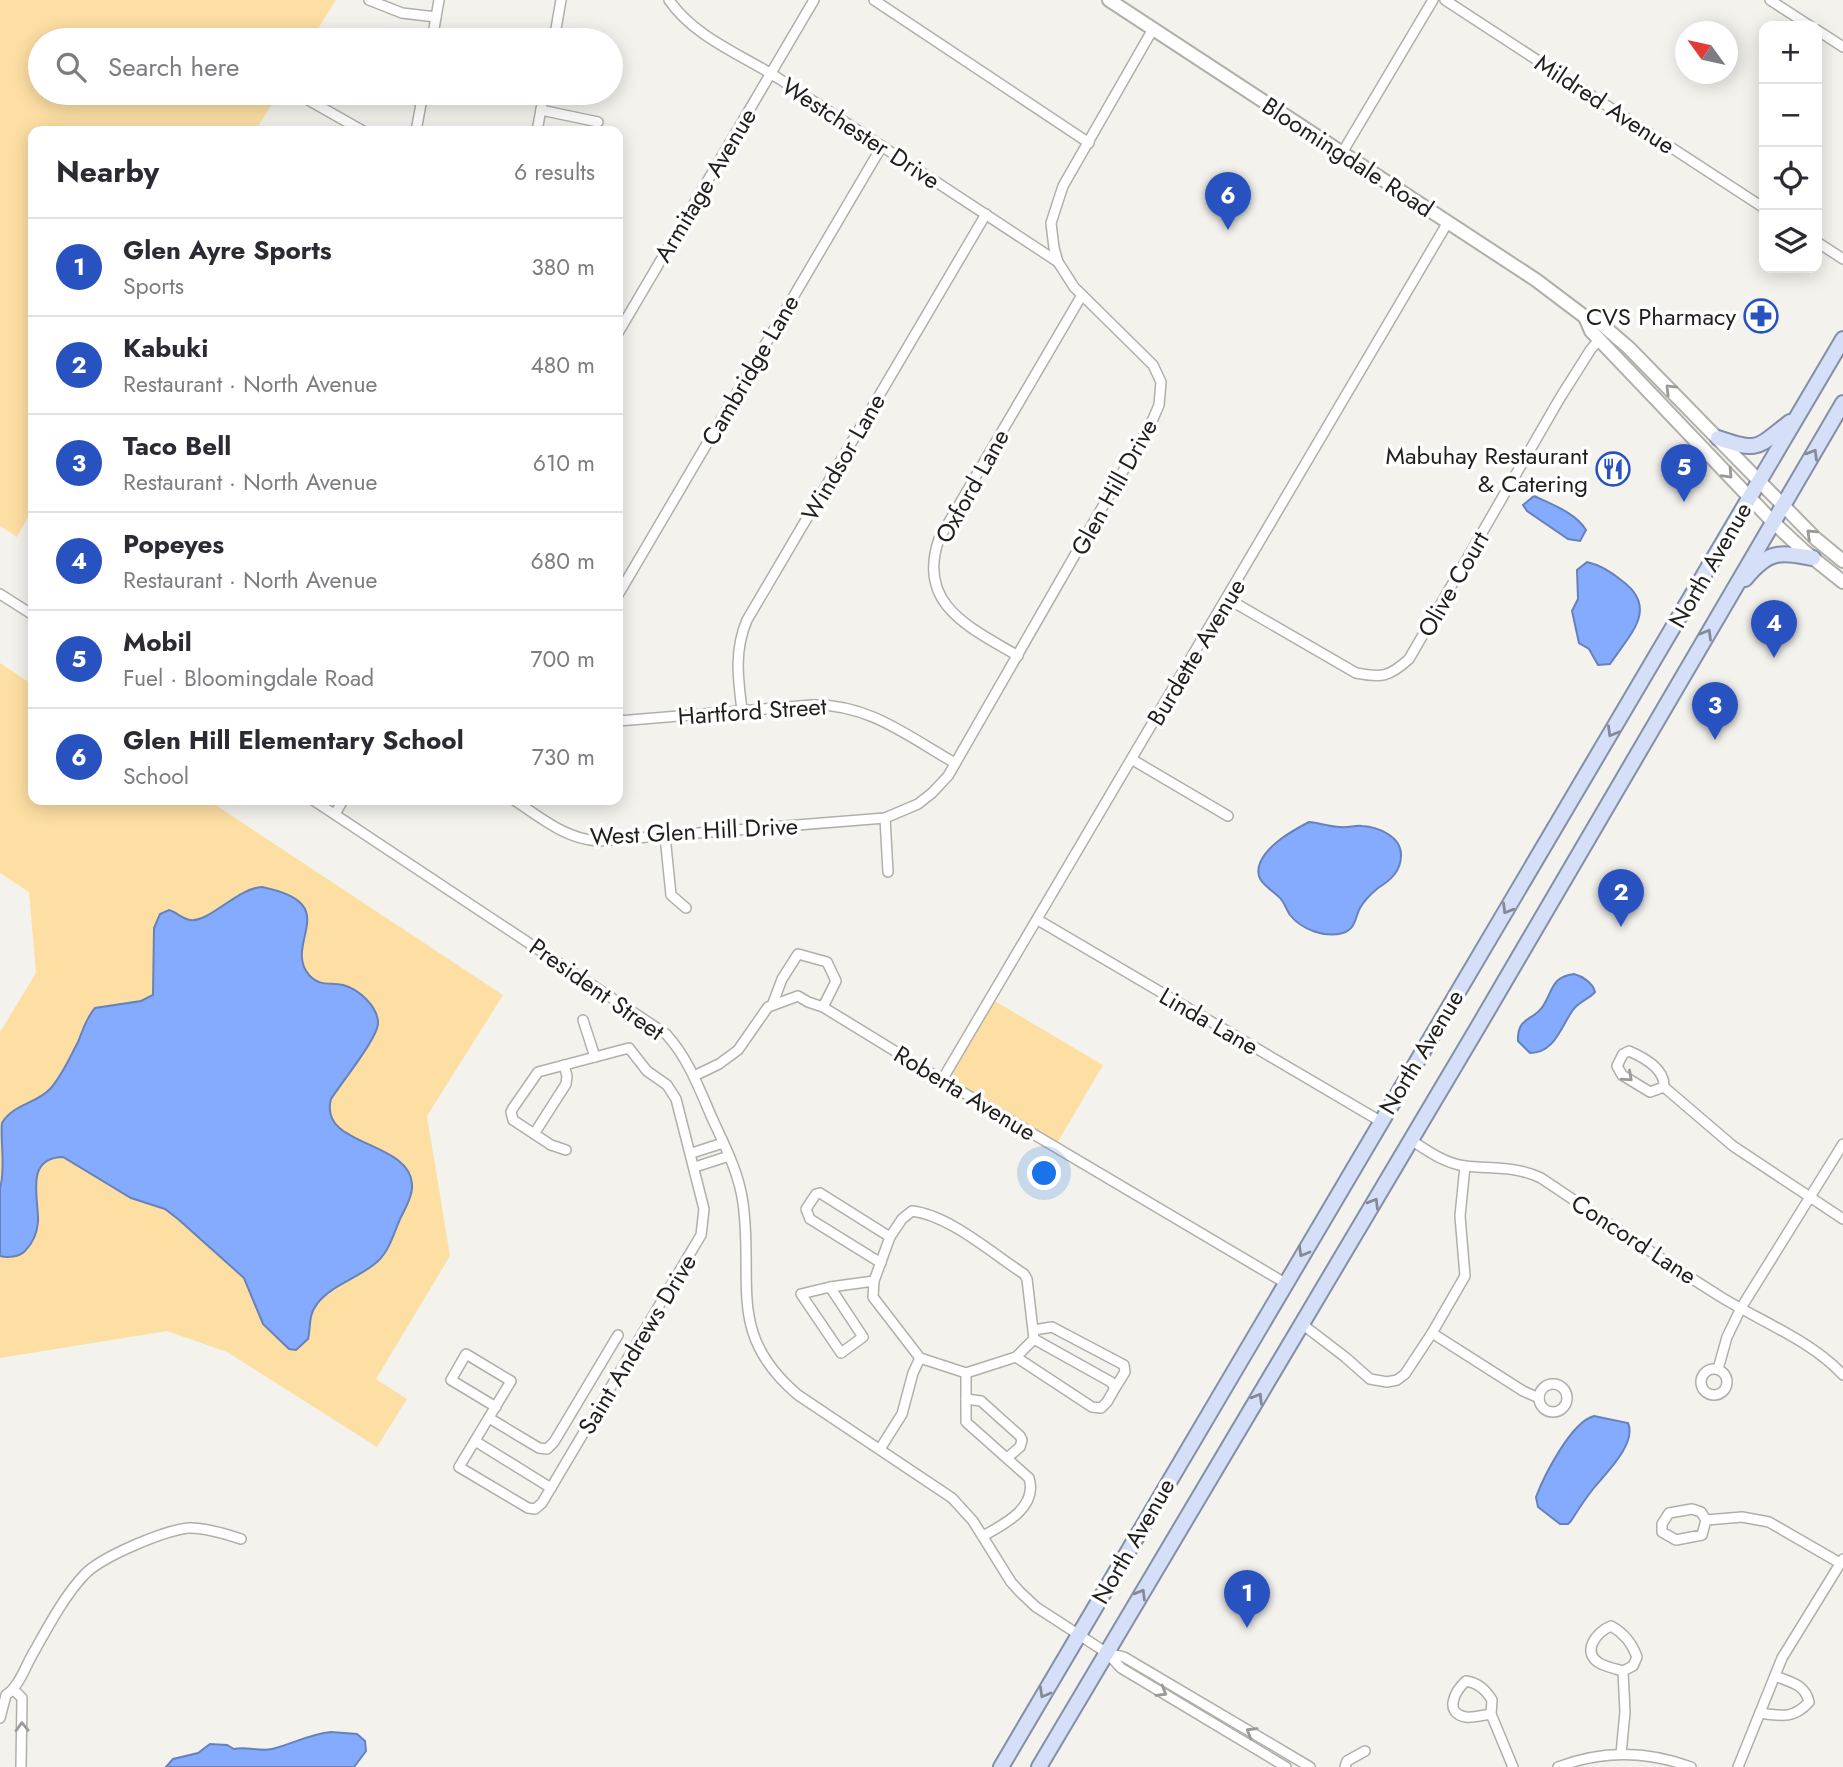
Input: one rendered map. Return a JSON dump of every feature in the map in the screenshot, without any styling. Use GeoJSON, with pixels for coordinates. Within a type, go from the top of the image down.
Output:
{"type":"FeatureCollection","features":[{"type":"Feature","properties":{"kind":"main road","name":"Bloomingdale Road"},"geometry":{"type":"LineString","coordinates":[[1108,0],[1548,288],[1585,317],[1600,323],[1718,438],[1815,539],[1843,561]]}},
{"type":"Feature","properties":{"kind":"main road","name":"Bloomingdale Road"},"geometry":{"type":"LineString","coordinates":[[1585,317],[1591,331],[1773,522],[1843,582]]}},
{"type":"Feature","properties":{"kind":"main road","name":"North Avenue"},"geometry":{"type":"LineString","coordinates":[[1001,1767],[1843,338]]}},
{"type":"Feature","properties":{"kind":"main road","name":"North Avenue"},"geometry":{"type":"LineString","coordinates":[[1039,1767],[1843,403]]}},
{"type":"Feature","properties":{"kind":"main road"},"geometry":{"type":"LineString","coordinates":[[1718,438],[1743,447],[1755,447],[1797,417]]}},
{"type":"Feature","properties":{"kind":"main road"},"geometry":{"type":"LineString","coordinates":[[1724,604],[1752,570],[1767,557],[1782,553],[1813,558]]}},
{"type":"Feature","properties":{"kind":"street"},"geometry":{"type":"LineString","coordinates":[[369,0],[402,13],[436,17]]}},
{"type":"Feature","properties":{"kind":"street"},"geometry":{"type":"LineString","coordinates":[[434,28],[439,0]]}},
{"type":"Feature","properties":{"kind":"street"},"geometry":{"type":"LineString","coordinates":[[556,28],[561,0]]}},
{"type":"Feature","properties":{"kind":"street","name":"Westchester Drive"},"geometry":{"type":"LineString","coordinates":[[669,0],[695,29],[771,74],[1058,262]]}},
{"type":"Feature","properties":{"kind":"street","name":"Armitage Avenue"},"geometry":{"type":"LineString","coordinates":[[623,325],[814,0]]}},
{"type":"Feature","properties":{"kind":"street"},"geometry":{"type":"LineString","coordinates":[[874,0],[1089,143]]}},
{"type":"Feature","properties":{"kind":"street"},"geometry":{"type":"LineString","coordinates":[[1342,153],[1433,0]]}},
{"type":"Feature","properties":{"kind":"street","name":"Mildred Avenue"},"geometry":{"type":"LineString","coordinates":[[1445,0],[1759,205]]}},
{"type":"Feature","properties":{"kind":"street"},"geometry":{"type":"LineString","coordinates":[[1770,0],[1802,21]]}},
{"type":"Feature","properties":{"kind":"street","name":"Glen Hill Drive"},"geometry":{"type":"LineString","coordinates":[[885,818],[906,811],[926,799],[948,776],[1159,405],[1161,382],[1153,365],[1082,295],[1058,262],[1051,223],[1063,186],[1153,29]]}},
{"type":"Feature","properties":{"kind":"street"},"geometry":{"type":"LineString","coordinates":[[1822,33],[1843,47]]}},
{"type":"Feature","properties":{"kind":"street"},"geometry":{"type":"LineString","coordinates":[[317,105],[354,126]]}},
{"type":"Feature","properties":{"kind":"street"},"geometry":{"type":"LineString","coordinates":[[417,126],[421,105]]}},
{"type":"Feature","properties":{"kind":"street"},"geometry":{"type":"LineString","coordinates":[[538,126],[542,105]]}},
{"type":"Feature","properties":{"kind":"street"},"geometry":{"type":"LineString","coordinates":[[541,110],[598,122]]}},
{"type":"Feature","properties":{"kind":"street","name":"Cambridge Lane"},"geometry":{"type":"LineString","coordinates":[[623,586],[882,146]]}},
{"type":"Feature","properties":{"kind":"street","name":"Windsor Lane"},"geometry":{"type":"LineString","coordinates":[[741,710],[737,663],[747,620],[986,214]]}},
{"type":"Feature","properties":{"kind":"street","name":"Burdette Avenue"},"geometry":{"type":"LineString","coordinates":[[942,1080],[1448,222]]}},
{"type":"Feature","properties":{"kind":"street"},"geometry":{"type":"LineString","coordinates":[[1822,245],[1843,259]]}},
{"type":"Feature","properties":{"kind":"street","name":"Oxford Lane"},"geometry":{"type":"LineString","coordinates":[[1018,656],[962,622],[949,611],[935,580],[935,556],[939,539],[1082,295]]}},
{"type":"Feature","properties":{"kind":"street","name":"Olive Court"},"geometry":{"type":"LineString","coordinates":[[1228,599],[1356,673],[1384,676],[1395,672],[1409,660],[1560,398],[1600,339]]}},
{"type":"Feature","properties":{"kind":"street"},"geometry":{"type":"LineString","coordinates":[[0,594],[28,612]]}},
{"type":"Feature","properties":{"kind":"street","name":"Hartford Street"},"geometry":{"type":"LineString","coordinates":[[623,721],[741,710],[843,706],[870,714],[955,763]]}},
{"type":"Feature","properties":{"kind":"street"},"geometry":{"type":"LineString","coordinates":[[1133,760],[1228,816]]}},
{"type":"Feature","properties":{"kind":"street","name":"President Street"},"geometry":{"type":"LineString","coordinates":[[321,805],[654,1024],[677,1046],[694,1076],[740,1183],[747,1315],[763,1357],[777,1376],[798,1395],[952,1498],[983,1536],[1011,1582],[1036,1607],[1107,1653],[1121,1668],[1286,1767]]}},
{"type":"Feature","properties":{"kind":"street"},"geometry":{"type":"LineString","coordinates":[[335,814],[340,805]]}},
{"type":"Feature","properties":{"kind":"street","name":"West Glen Hill Drive"},"geometry":{"type":"LineString","coordinates":[[522,805],[556,828],[582,839],[598,841],[885,818]]}},
{"type":"Feature","properties":{"kind":"street"},"geometry":{"type":"LineString","coordinates":[[885,818],[888,872]]}},
{"type":"Feature","properties":{"kind":"street"},"geometry":{"type":"LineString","coordinates":[[665,836],[671,895],[686,908]]}},
{"type":"Feature","properties":{"kind":"street","name":"Linda Lane"},"geometry":{"type":"LineString","coordinates":[[1038,920],[1380,1121]]}},
{"type":"Feature","properties":{"kind":"street"},"geometry":{"type":"LineString","coordinates":[[694,1076],[738,1050],[764,1011],[773,1003],[782,979],[798,954],[827,962],[836,981],[824,1007]]}},
{"type":"Feature","properties":{"kind":"street","name":"Roberta Avenue"},"geometry":{"type":"LineString","coordinates":[[773,1003],[798,996],[824,1007],[942,1080],[1286,1283]]}},
{"type":"Feature","properties":{"kind":"street"},"geometry":{"type":"LineString","coordinates":[[566,1150],[551,1145],[513,1120],[511,1112],[538,1072],[595,1057],[583,1020]]}},
{"type":"Feature","properties":{"kind":"street","name":"Saint Andrews Drive"},"geometry":{"type":"LineString","coordinates":[[474,1441],[459,1467],[528,1508],[535,1509],[542,1503],[701,1236],[704,1209],[692,1153],[671,1090],[647,1071],[629,1048],[595,1057]]}},
{"type":"Feature","properties":{"kind":"street"},"geometry":{"type":"LineString","coordinates":[[1629,1051],[1650,1063],[1665,1078],[1664,1087],[1650,1091],[1622,1075],[1617,1066],[1623,1054],[1629,1051]]}},
{"type":"Feature","properties":{"kind":"street"},"geometry":{"type":"LineString","coordinates":[[534,1134],[566,1084],[564,1065]]}},
{"type":"Feature","properties":{"kind":"street"},"geometry":{"type":"LineString","coordinates":[[1664,1087],[1733,1146],[1808,1199],[1843,1219]]}},
{"type":"Feature","properties":{"kind":"street","name":"Concord Lane"},"geometry":{"type":"LineString","coordinates":[[1411,1140],[1437,1157],[1465,1166],[1518,1169],[1541,1178],[1741,1308],[1784,1332],[1825,1359],[1843,1375]]}},
{"type":"Feature","properties":{"kind":"street"},"geometry":{"type":"LineString","coordinates":[[692,1153],[723,1143]]}},
{"type":"Feature","properties":{"kind":"street"},"geometry":{"type":"LineString","coordinates":[[1718,1370],[1727,1337],[1741,1308],[1843,1144]]}},
{"type":"Feature","properties":{"kind":"street"},"geometry":{"type":"LineString","coordinates":[[695,1167],[729,1156]]}},
{"type":"Feature","properties":{"kind":"street"},"geometry":{"type":"LineString","coordinates":[[1302,1324],[1370,1379],[1380,1382],[1397,1380],[1405,1374],[1465,1276],[1460,1216],[1465,1166]]}},
{"type":"Feature","properties":{"kind":"street"},"geometry":{"type":"LineString","coordinates":[[880,1263],[810,1219],[806,1209],[816,1194],[820,1193],[890,1237]]}},
{"type":"Feature","properties":{"kind":"street"},"geometry":{"type":"LineString","coordinates":[[1016,1357],[1092,1407],[1101,1408],[1107,1402],[1125,1372],[1124,1365],[1052,1328],[1034,1334],[1016,1357],[966,1373],[920,1358],[873,1297],[874,1281],[880,1263],[890,1237],[902,1219],[912,1211],[924,1213],[978,1243],[1024,1274],[1027,1279],[1034,1334]]}},
{"type":"Feature","properties":{"kind":"street"},"geometry":{"type":"LineString","coordinates":[[830,1287],[863,1337],[841,1353],[801,1294],[830,1287],[874,1281]]}},
{"type":"Feature","properties":{"kind":"street"},"geometry":{"type":"LineString","coordinates":[[1432,1333],[1539,1398]]}},
{"type":"Feature","properties":{"kind":"street"},"geometry":{"type":"LineString","coordinates":[[1034,1334],[1111,1382],[1115,1388]]}},
{"type":"Feature","properties":{"kind":"street"},"geometry":{"type":"LineString","coordinates":[[489,1418],[539,1448],[547,1449],[554,1442],[618,1335]]}},
{"type":"Feature","properties":{"kind":"street"},"geometry":{"type":"LineString","coordinates":[[496,1407],[451,1380],[466,1354],[511,1381],[496,1407],[474,1441],[551,1488]]}},
{"type":"Feature","properties":{"kind":"street"},"geometry":{"type":"LineString","coordinates":[[880,1449],[902,1414],[920,1358]]}},
{"type":"Feature","properties":{"kind":"street"},"geometry":{"type":"LineString","coordinates":[[966,1373],[966,1422],[1008,1457],[1029,1478],[1032,1488],[1030,1497],[1015,1518],[983,1536]]}},
{"type":"Feature","properties":{"kind":"street"},"geometry":{"type":"LineString","coordinates":[[966,1399],[981,1401],[1020,1436],[1020,1447],[1008,1457]]}},
{"type":"Feature","properties":{"kind":"street"},"geometry":{"type":"LineString","coordinates":[[1692,1508],[1701,1512],[1706,1520],[1702,1535],[1676,1540],[1662,1532],[1662,1524],[1668,1513],[1692,1508]]}},
{"type":"Feature","properties":{"kind":"street"},"geometry":{"type":"LineString","coordinates":[[1706,1520],[1742,1517],[1763,1520],[1842,1561],[1782,1658],[1738,1767]]}},
{"type":"Feature","properties":{"kind":"street"},"geometry":{"type":"LineString","coordinates":[[0,1718],[6,1695],[14,1690],[34,1652],[87,1572],[126,1549],[189,1528],[241,1539]]}},
{"type":"Feature","properties":{"kind":"street"},"geometry":{"type":"LineString","coordinates":[[1611,1626],[1627,1638],[1637,1657],[1633,1666],[1623,1671],[1600,1664],[1591,1656],[1593,1642],[1602,1630],[1611,1626]]}},
{"type":"Feature","properties":{"kind":"street","name":"President Street"},"geometry":{"type":"LineString","coordinates":[[1107,1653],[1124,1657],[1310,1767]]}},
{"type":"Feature","properties":{"kind":"street"},"geometry":{"type":"LineString","coordinates":[[1621,1754],[1625,1712],[1623,1671]]}},
{"type":"Feature","properties":{"kind":"street"},"geometry":{"type":"LineString","coordinates":[[1760,1713],[1778,1716],[1792,1714],[1801,1711],[1809,1702],[1807,1692],[1800,1686],[1775,1676]]}},
{"type":"Feature","properties":{"kind":"street"},"geometry":{"type":"LineString","coordinates":[[1491,1714],[1467,1717],[1455,1711],[1455,1692],[1465,1681],[1474,1682],[1484,1689],[1492,1700],[1491,1714],[1513,1767]]}},
{"type":"Feature","properties":{"kind":"street"},"geometry":{"type":"LineString","coordinates":[[14,1690],[22,1698],[21,1767]]}},
{"type":"Feature","properties":{"kind":"street"},"geometry":{"type":"LineString","coordinates":[[1345,1767],[1347,1762],[1365,1751]]}},
{"type":"Feature","properties":{"kind":"street"},"geometry":{"type":"LineString","coordinates":[[1558,1767],[1621,1754],[1659,1757],[1691,1767]]}},
{"type":"Feature","properties":{"kind":"shaded area"},"geometry":{"type":"Polygon","coordinates":[[[0,0],[336,0],[318,28],[28,28],[28,105],[271,105],[258,126],[28,126],[28,517],[17,537],[0,526],[0,0]]]}},
{"type":"Feature","properties":{"kind":"shaded area"},"geometry":{"type":"Polygon","coordinates":[[[0,663],[28,682],[28,805],[216,805],[503,995],[427,1116],[450,1256],[376,1379],[407,1399],[377,1447],[227,1352],[167,1331],[0,1358],[0,1032],[36,973],[29,892],[0,873],[0,663]]]}},
{"type":"Feature","properties":{"kind":"shaded area"},"geometry":{"type":"Polygon","coordinates":[[[993,1000],[1103,1065],[1056,1145],[945,1079],[993,1000]]]}},
{"type":"Feature","properties":{"kind":"water"},"geometry":{"type":"Polygon","coordinates":[[[1534,496],[1563,510],[1582,524],[1586,530],[1580,541],[1568,539],[1527,511],[1523,505],[1534,496]]]}},
{"type":"Feature","properties":{"kind":"water"},"geometry":{"type":"Polygon","coordinates":[[[1587,562],[1617,577],[1633,590],[1639,601],[1640,611],[1633,632],[1610,664],[1598,665],[1589,649],[1579,643],[1572,611],[1578,599],[1577,570],[1587,562]]]}},
{"type":"Feature","properties":{"kind":"water"},"geometry":{"type":"Polygon","coordinates":[[[1309,822],[1336,827],[1375,828],[1393,838],[1400,848],[1401,861],[1394,874],[1366,900],[1353,926],[1343,933],[1329,934],[1307,929],[1290,915],[1281,899],[1260,879],[1258,869],[1269,850],[1281,839],[1309,822]]]}},
{"type":"Feature","properties":{"kind":"water"},"geometry":{"type":"Polygon","coordinates":[[[262,887],[287,894],[301,903],[307,914],[302,950],[303,963],[309,975],[321,983],[343,985],[355,990],[375,1011],[378,1023],[376,1030],[331,1099],[331,1115],[338,1126],[350,1135],[396,1159],[407,1170],[412,1184],[408,1202],[385,1252],[371,1267],[323,1297],[312,1312],[308,1339],[296,1350],[289,1349],[263,1324],[244,1278],[178,1219],[165,1209],[131,1198],[63,1157],[51,1159],[43,1164],[38,1172],[38,1222],[30,1245],[20,1255],[0,1256],[2,1123],[12,1112],[44,1094],[54,1084],[95,1008],[141,1001],[153,995],[154,928],[160,914],[169,910],[190,920],[198,919],[243,893],[262,887]]]}},
{"type":"Feature","properties":{"kind":"water"},"geometry":{"type":"Polygon","coordinates":[[[1574,974],[1587,980],[1595,992],[1575,1007],[1546,1049],[1530,1053],[1518,1041],[1520,1027],[1539,1011],[1557,981],[1574,974]]]}},
{"type":"Feature","properties":{"kind":"water"},"geometry":{"type":"Polygon","coordinates":[[[1594,1416],[1628,1423],[1628,1440],[1618,1458],[1571,1521],[1568,1524],[1560,1524],[1538,1507],[1536,1497],[1545,1476],[1568,1439],[1585,1420],[1594,1416]]]}},
{"type":"Feature","properties":{"kind":"water"},"geometry":{"type":"Polygon","coordinates":[[[331,1732],[357,1734],[365,1741],[366,1751],[354,1767],[166,1767],[173,1759],[198,1753],[210,1744],[227,1745],[234,1749],[267,1750],[331,1732]]]}},
{"type":"Feature","properties":{"kind":"place","name":"Glen Hill Elementary School"},"geometry":{"type":"Point","coordinates":[1228,230]}},
{"type":"Feature","properties":{"kind":"place","name":"CVS Pharmacy"},"geometry":{"type":"Point","coordinates":[1761,316]}},
{"type":"Feature","properties":{"kind":"place","name":"Mabuhay Restaurant & Catering"},"geometry":{"type":"Point","coordinates":[1613,469]}},
{"type":"Feature","properties":{"kind":"place","name":"Mobil"},"geometry":{"type":"Point","coordinates":[1684,502]}},
{"type":"Feature","properties":{"kind":"place","name":"Popeyes"},"geometry":{"type":"Point","coordinates":[1774,658]}},
{"type":"Feature","properties":{"kind":"place","name":"Taco Bell"},"geometry":{"type":"Point","coordinates":[1715,740]}},
{"type":"Feature","properties":{"kind":"place","name":"Kabuki"},"geometry":{"type":"Point","coordinates":[1621,927]}},
{"type":"Feature","properties":{"kind":"place","name":"Glen Ayre Sports"},"geometry":{"type":"Point","coordinates":[1247,1628]}}]}
